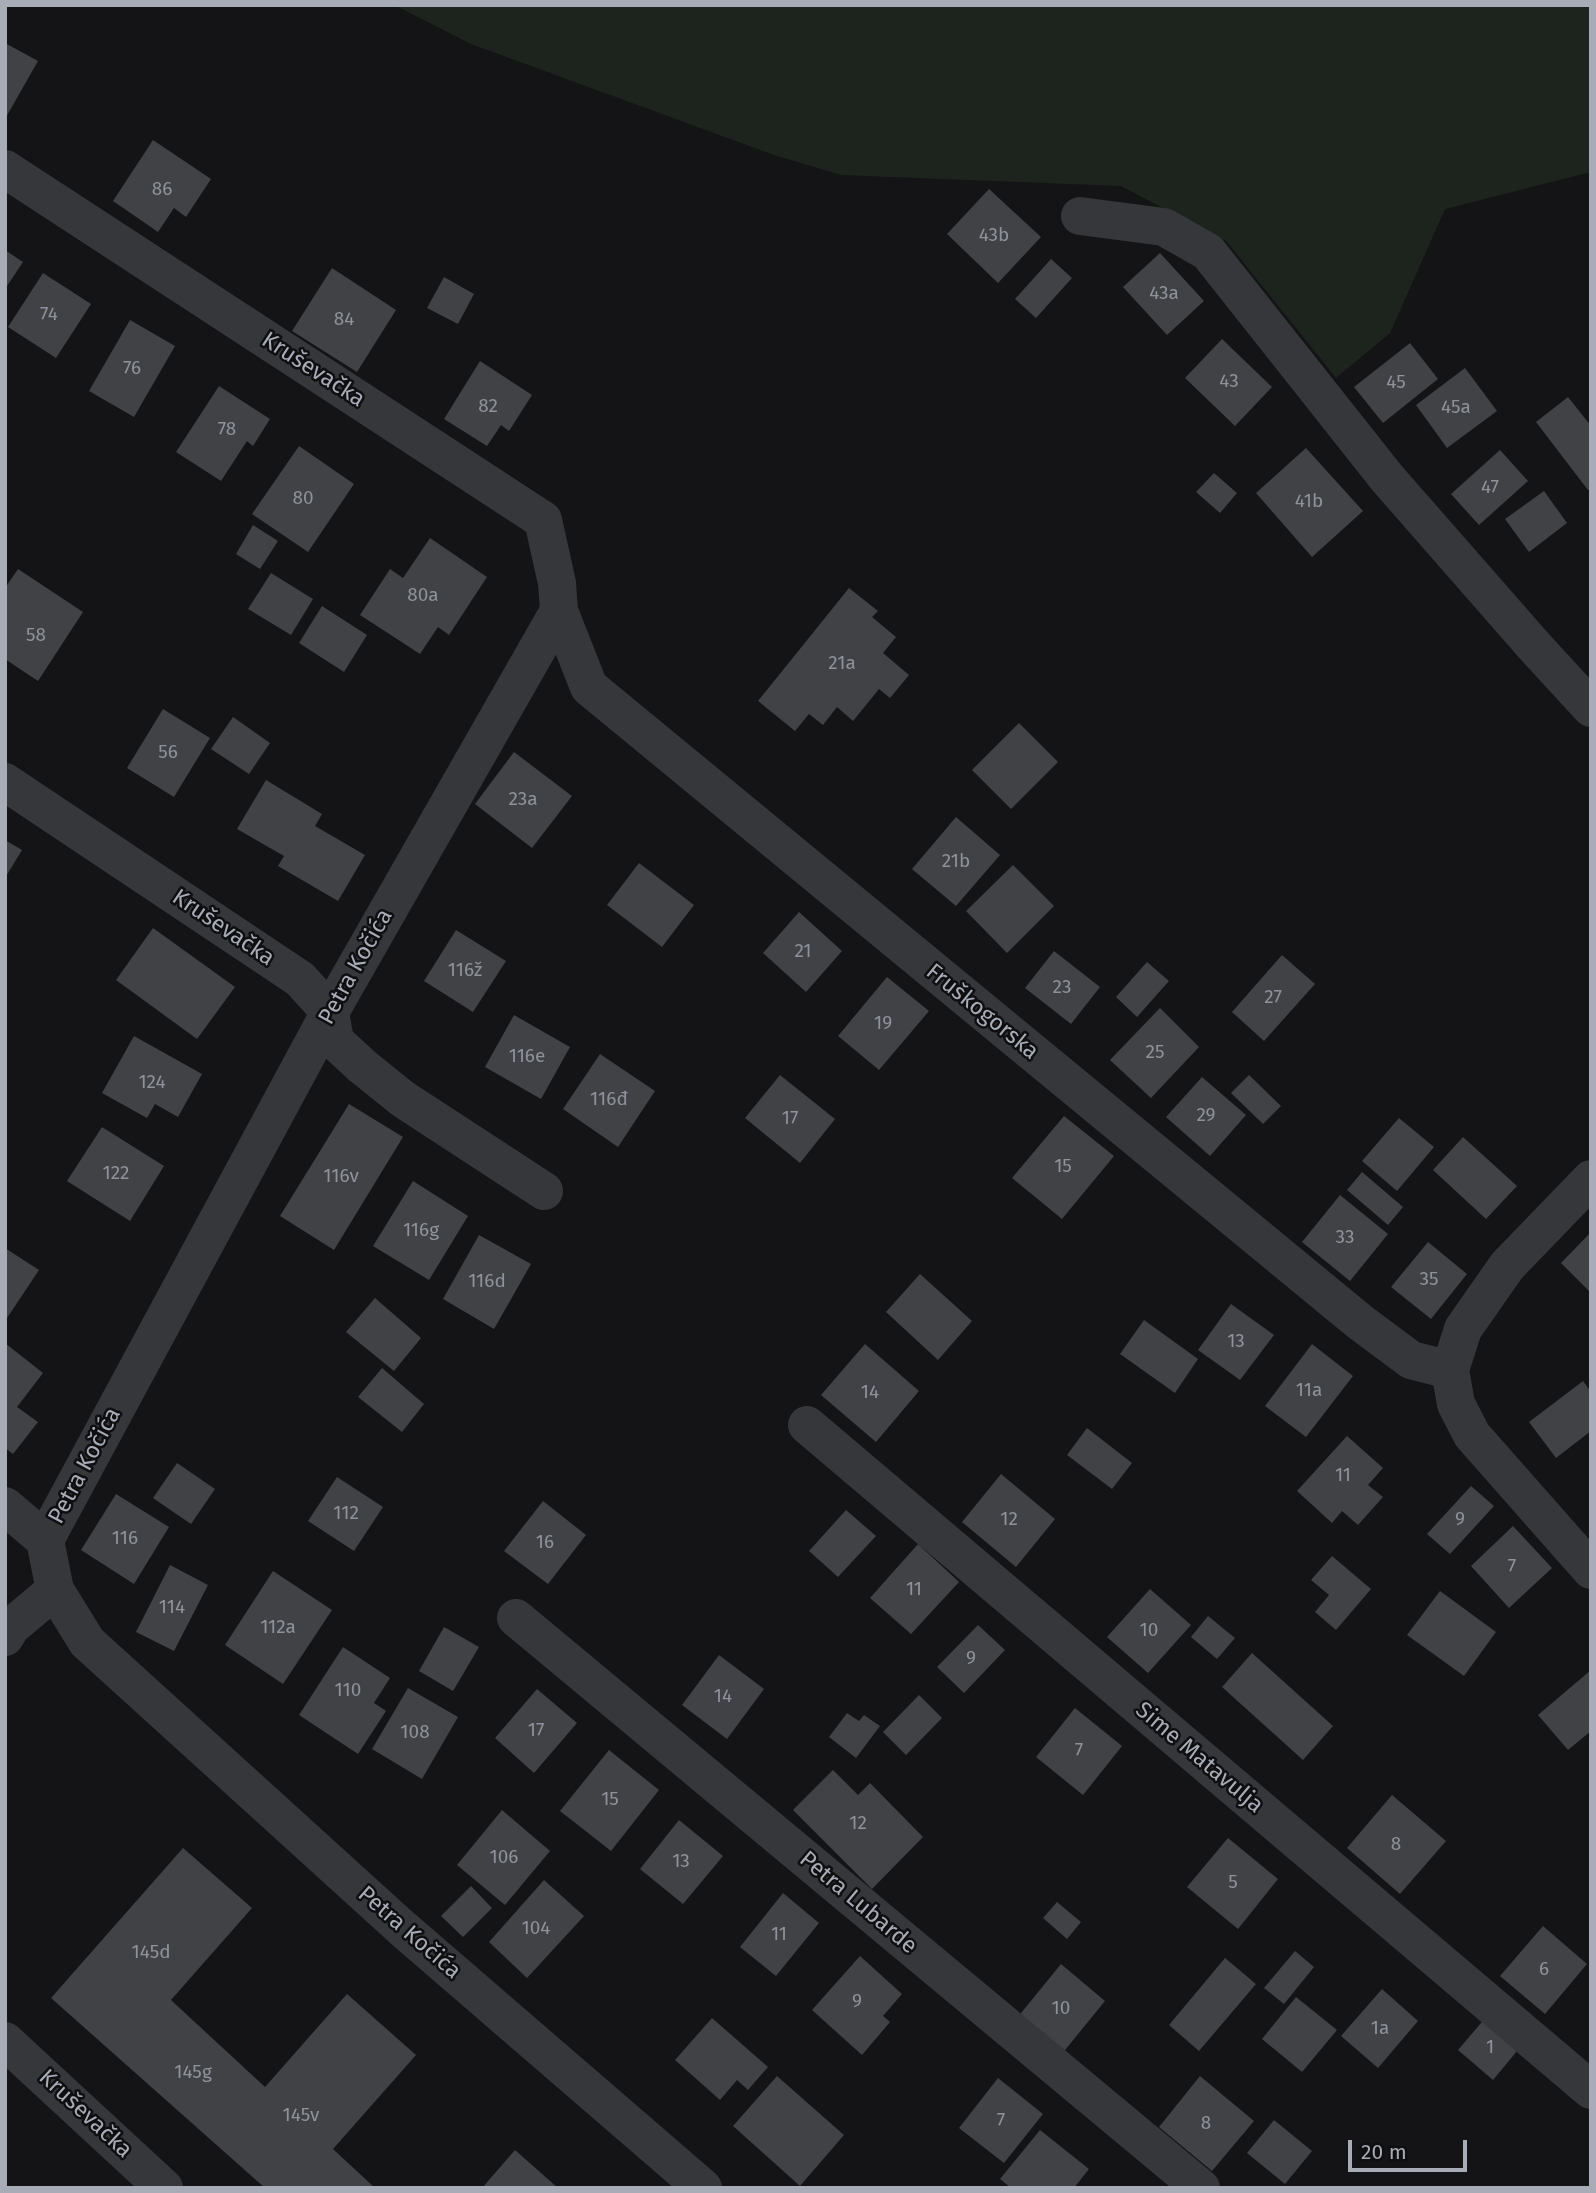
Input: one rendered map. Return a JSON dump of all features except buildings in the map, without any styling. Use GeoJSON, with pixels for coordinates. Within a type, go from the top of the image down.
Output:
{"type":"FeatureCollection","features":[{"type":"Feature","properties":{"kind":"street","name":"Kruševačka"},"geometry":{"type":"LineString","coordinates":[[5,169],[543,520],[559,611]]}},
{"type":"Feature","properties":{"kind":"street"},"geometry":{"type":"LineString","coordinates":[[1080,216],[1164,226],[1208,252],[1387,478],[1591,708]]}},
{"type":"Feature","properties":{"kind":"street","name":"Petra Kočića"},"geometry":{"type":"LineString","coordinates":[[559,611],[330,1012],[45,1539],[55,1590],[87,1642],[402,1928],[703,2188]]}},
{"type":"Feature","properties":{"kind":"street","name":"Fruškogorska"},"geometry":{"type":"LineString","coordinates":[[559,611],[589,687],[1360,1322],[1411,1360],[1450,1370]]}},
{"type":"Feature","properties":{"kind":"street","name":"Kruševačka"},"geometry":{"type":"LineString","coordinates":[[5,782],[299,979],[330,1012]]}},
{"type":"Feature","properties":{"kind":"street"},"geometry":{"type":"LineString","coordinates":[[330,1012],[335,1041],[362,1066],[403,1098],[544,1191]]}},
{"type":"Feature","properties":{"kind":"street"},"geometry":{"type":"LineString","coordinates":[[1591,1179],[1507,1266],[1464,1329],[1450,1370],[1457,1404],[1472,1435],[1591,1570]]}},
{"type":"Feature","properties":{"kind":"street","name":"Sime Matavulja"},"geometry":{"type":"LineString","coordinates":[[807,1425],[1591,2090]]}},
{"type":"Feature","properties":{"kind":"street"},"geometry":{"type":"LineString","coordinates":[[5,1506],[45,1539]]}},
{"type":"Feature","properties":{"kind":"street"},"geometry":{"type":"LineString","coordinates":[[5,1637],[11,1627],[55,1590]]}},
{"type":"Feature","properties":{"kind":"street","name":"Petra Lubarde"},"geometry":{"type":"LineString","coordinates":[[516,1618],[1201,2188]]}},
{"type":"Feature","properties":{"kind":"street","name":"Kruševačka"},"geometry":{"type":"LineString","coordinates":[[5,2041],[164,2188]]}},
{"type":"Feature","properties":{"kind":"shaded area"},"geometry":{"type":"Polygon","coordinates":[[[394,5],[1591,5],[1591,172],[1445,209],[1390,333],[1336,378],[1226,241],[1121,186],[841,175],[774,155],[471,44],[394,5]]]}}]}
